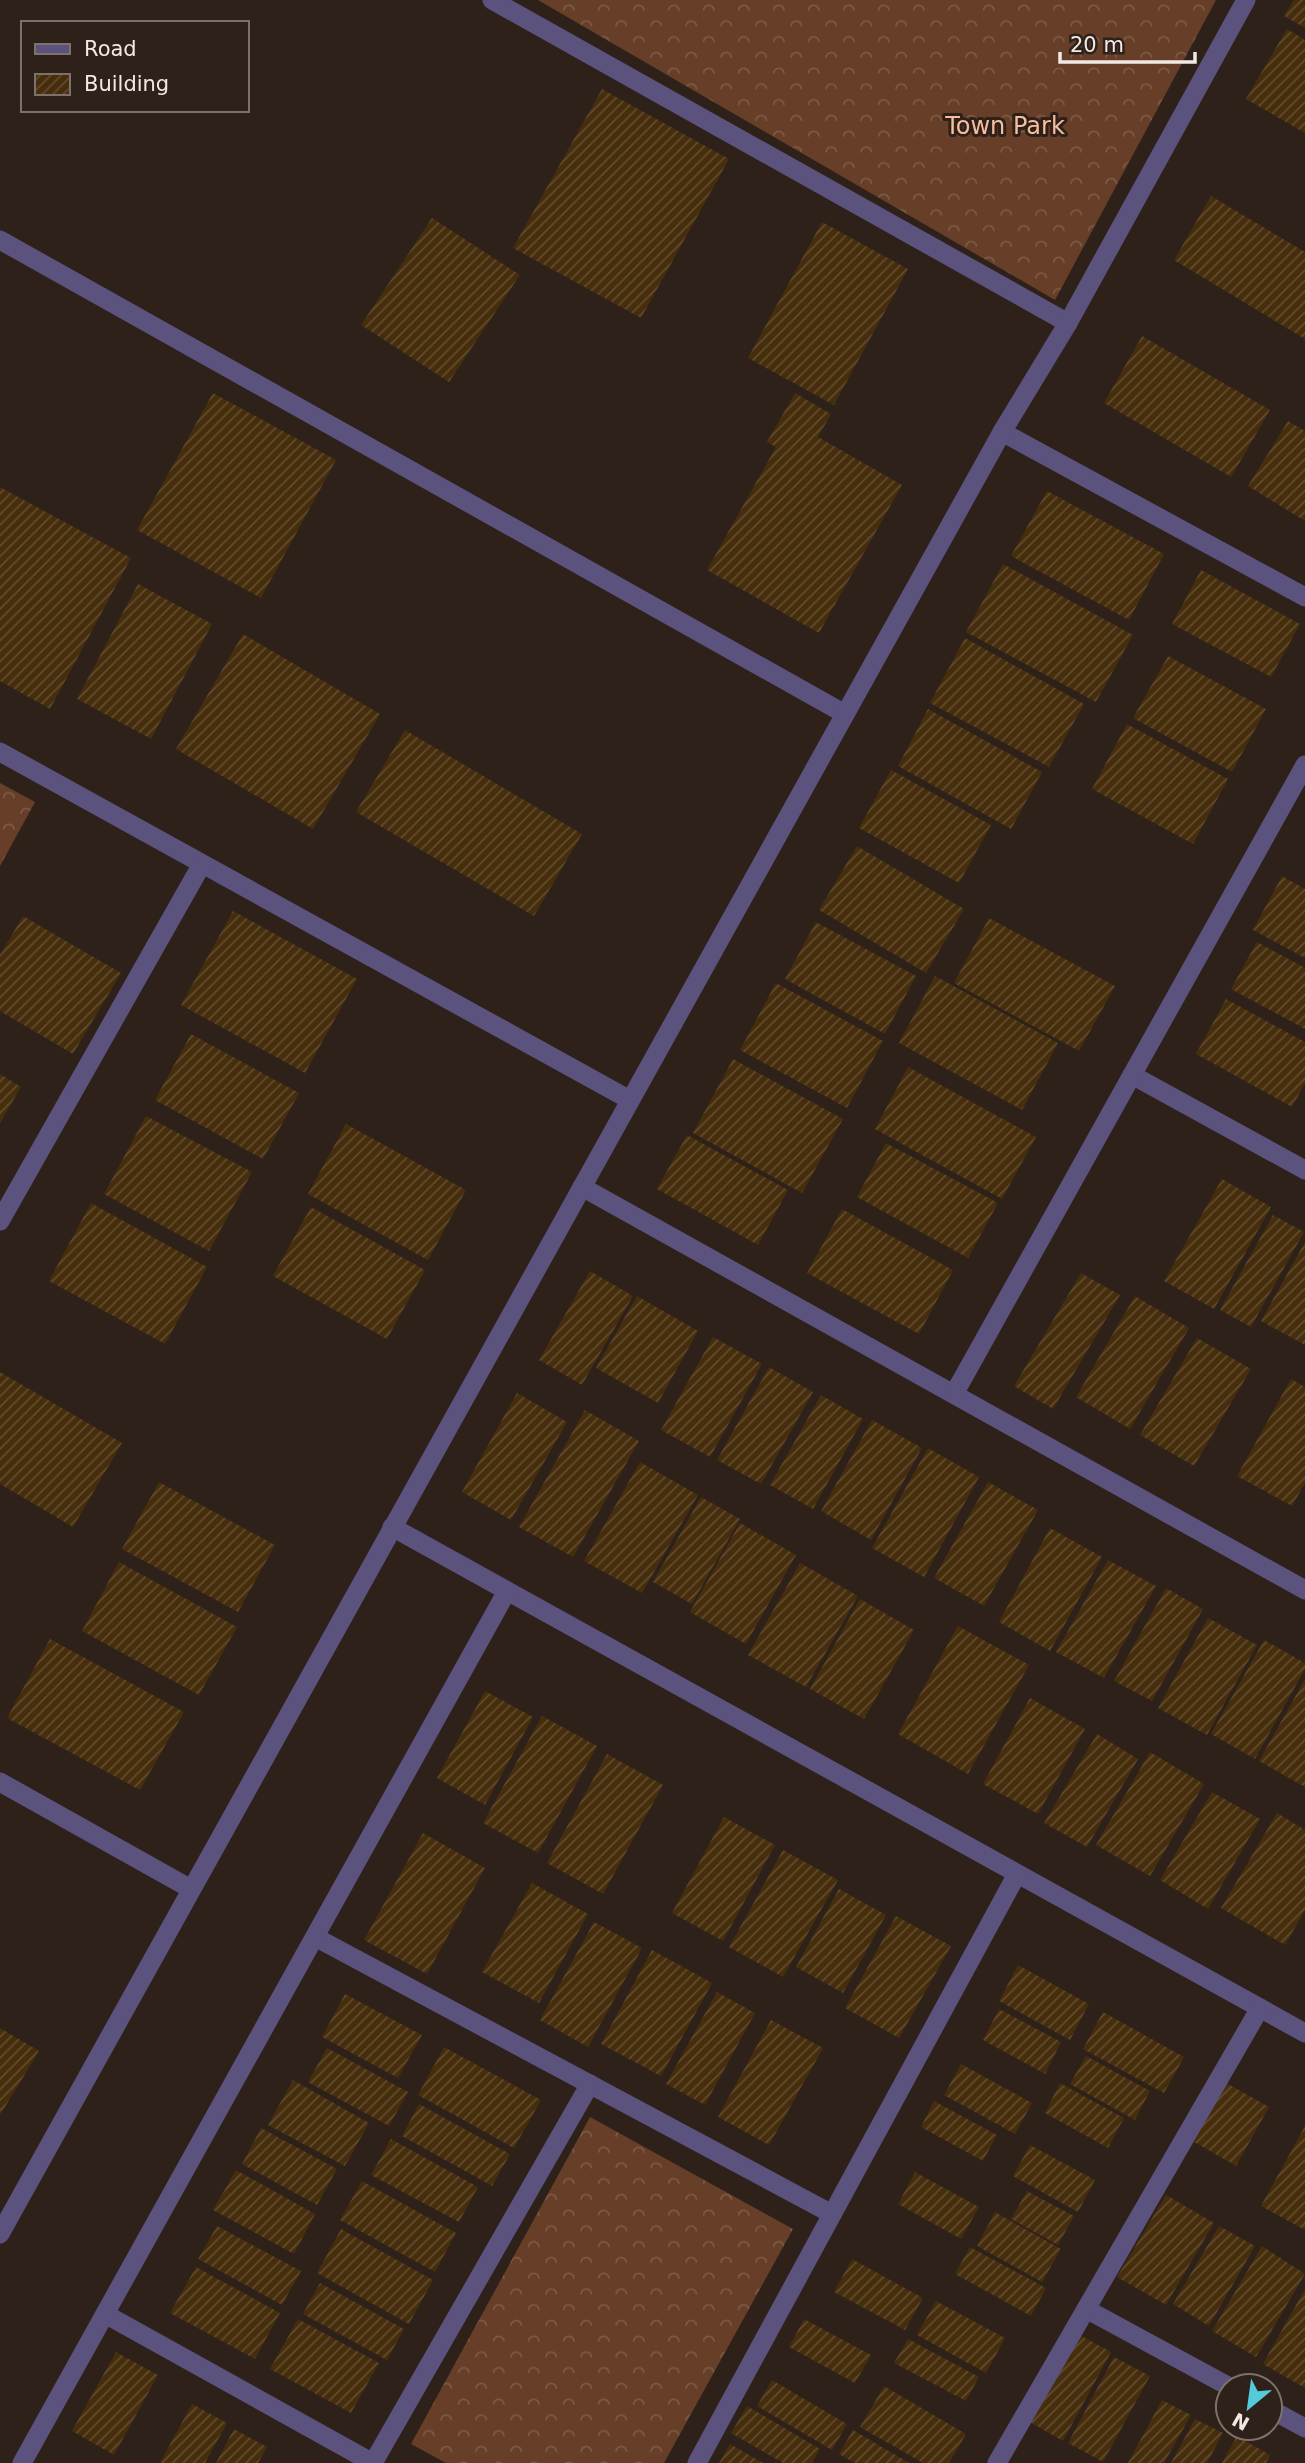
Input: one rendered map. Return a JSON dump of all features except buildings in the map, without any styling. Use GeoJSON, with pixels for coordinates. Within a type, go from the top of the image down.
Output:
{"type":"FeatureCollection","features":[{"type":"Feature","properties":{"kind":"street"},"geometry":{"type":"LineString","coordinates":[[492,0],[1068,323]]}},
{"type":"Feature","properties":{"kind":"street"},"geometry":{"type":"LineString","coordinates":[[0,2234],[1002,432],[1068,323],[1246,0]]}},
{"type":"Feature","properties":{"kind":"street"},"geometry":{"type":"LineString","coordinates":[[0,240],[845,714]]}},
{"type":"Feature","properties":{"kind":"street"},"geometry":{"type":"LineString","coordinates":[[1002,432],[1305,597]]}},
{"type":"Feature","properties":{"kind":"street"},"geometry":{"type":"LineString","coordinates":[[0,752],[630,1100]]}},
{"type":"Feature","properties":{"kind":"street"},"geometry":{"type":"LineString","coordinates":[[954,1394],[1305,765]]}},
{"type":"Feature","properties":{"kind":"street"},"geometry":{"type":"LineString","coordinates":[[0,1221],[201,864]]}},
{"type":"Feature","properties":{"kind":"street"},"geometry":{"type":"LineString","coordinates":[[1132,1075],[1305,1170]]}},
{"type":"Feature","properties":{"kind":"street"},"geometry":{"type":"LineString","coordinates":[[582,1187],[1305,1590]]}},
{"type":"Feature","properties":{"kind":"street"},"geometry":{"type":"LineString","coordinates":[[392,1527],[1305,2033]]}},
{"type":"Feature","properties":{"kind":"street"},"geometry":{"type":"LineString","coordinates":[[22,2463],[508,1591]]}},
{"type":"Feature","properties":{"kind":"street"},"geometry":{"type":"LineString","coordinates":[[0,1782],[191,1889]]}},
{"type":"Feature","properties":{"kind":"street"},"geometry":{"type":"LineString","coordinates":[[697,2463],[1017,1874]]}},
{"type":"Feature","properties":{"kind":"street"},"geometry":{"type":"LineString","coordinates":[[315,1937],[832,2214]]}},
{"type":"Feature","properties":{"kind":"street"},"geometry":{"type":"LineString","coordinates":[[997,2463],[1260,2008]]}},
{"type":"Feature","properties":{"kind":"street"},"geometry":{"type":"LineString","coordinates":[[105,2314],[373,2463],[590,2084]]}},
{"type":"Feature","properties":{"kind":"street"},"geometry":{"type":"LineString","coordinates":[[1086,2309],[1214,2378]]}},
{"type":"Feature","properties":{"kind":"street"},"geometry":{"type":"LineString","coordinates":[[1284,2417],[1305,2428]]}},
{"type":"Feature","properties":{"kind":"green space","name":"Town Park"},"geometry":{"type":"Polygon","coordinates":[[[538,0],[1216,0],[1055,300],[538,0]]]}},
{"type":"Feature","properties":{"kind":"green space"},"geometry":{"type":"Polygon","coordinates":[[[0,783],[35,802],[0,866],[0,783]]]}},
{"type":"Feature","properties":{"kind":"green space"},"geometry":{"type":"Polygon","coordinates":[[[590,2117],[793,2229],[664,2463],[446,2463],[411,2444],[590,2117]]]}}]}
